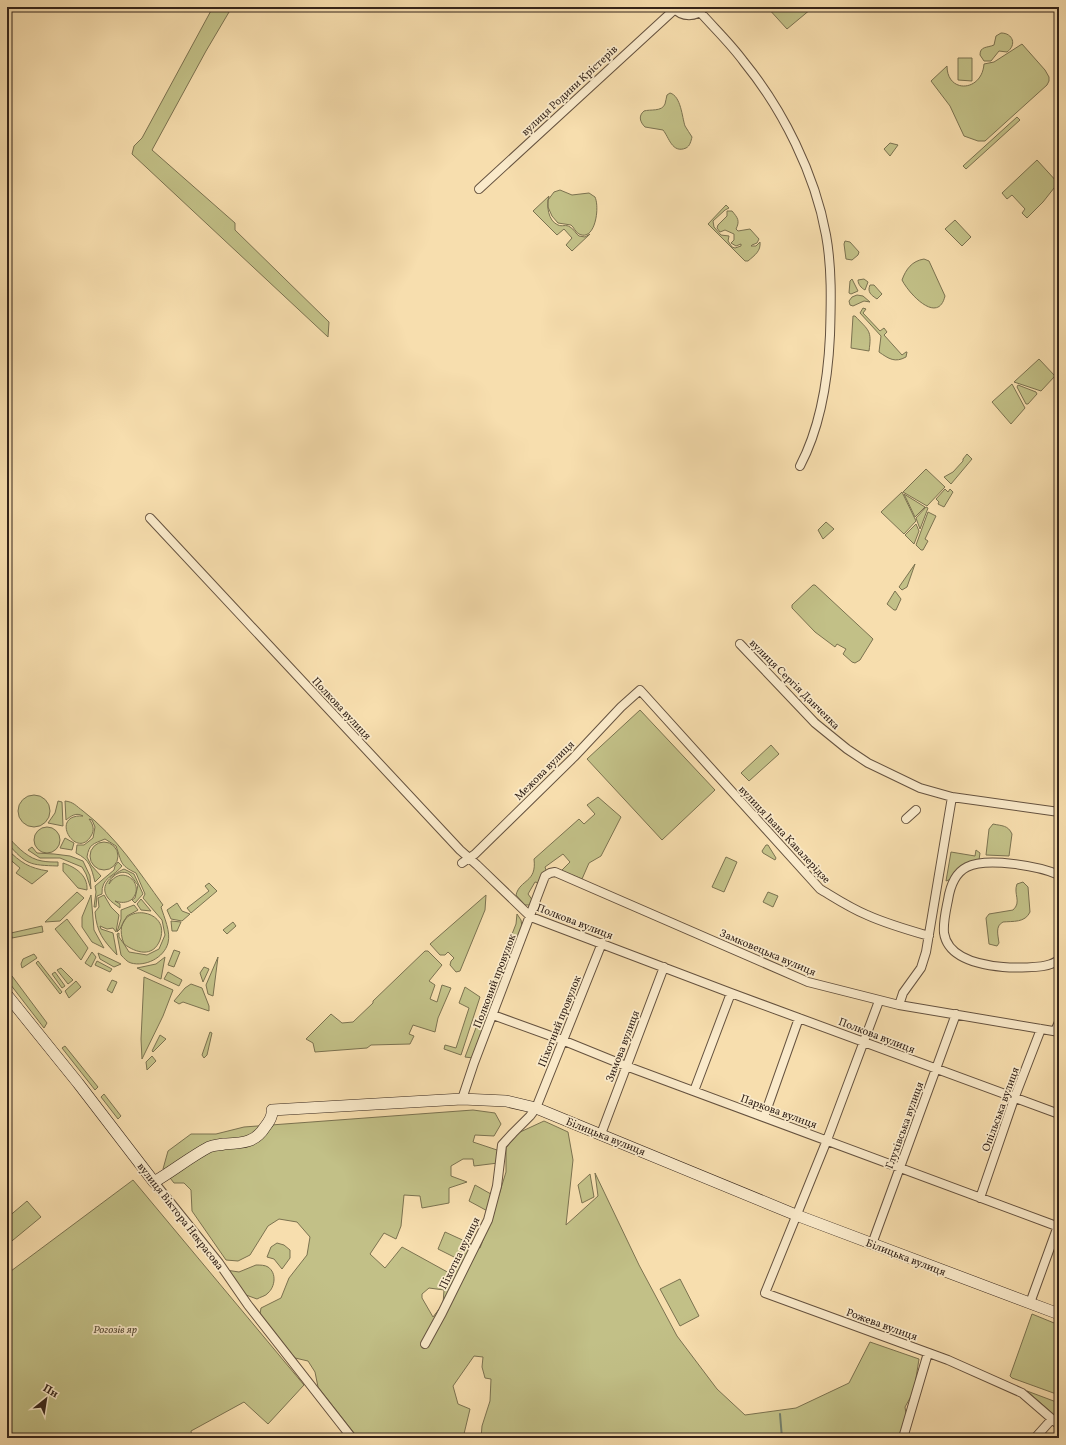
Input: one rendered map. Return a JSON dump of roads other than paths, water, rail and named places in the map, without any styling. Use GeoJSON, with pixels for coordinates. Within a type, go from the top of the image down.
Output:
{"type":"FeatureCollection","features":[{"type":"Feature","properties":{"kind":"main road","name":"вулиця Віктора Некрасова"},"geometry":{"type":"LineString","coordinates":[[7,995],[154,1182]]}},
{"type":"Feature","properties":{"kind":"main road","name":"Білицька вулиця"},"geometry":{"type":"LineString","coordinates":[[154,1182],[171,1172],[198,1152],[213,1145],[237,1143],[260,1135],[268,1123],[272,1110],[462,1099],[506,1101],[536,1108],[796,1215],[1059,1314]]}},
{"type":"Feature","properties":{"kind":"street"},"geometry":{"type":"LineString","coordinates":[[674,8],[681,14],[687,16],[694,15],[702,10],[744,61],[776,106],[810,178],[825,228],[829,266],[831,318],[828,365],[819,419],[800,466]]}},
{"type":"Feature","properties":{"kind":"street","name":"вулиця Родини Крістерів"},"geometry":{"type":"LineString","coordinates":[[479,188],[674,8]]}},
{"type":"Feature","properties":{"kind":"street","name":"Полкова вулиця"},"geometry":{"type":"LineString","coordinates":[[150,518],[460,850],[530,917],[936,1070],[1059,1114]]}},
{"type":"Feature","properties":{"kind":"street","name":"вулиця Сергія Данченка"},"geometry":{"type":"LineString","coordinates":[[740,644],[815,723],[847,749],[868,763],[920,788],[952,797],[1059,812]]}},
{"type":"Feature","properties":{"kind":"street","name":"Межова вулиця"},"geometry":{"type":"LineString","coordinates":[[462,863],[574,757],[620,707],[640,690]]}},
{"type":"Feature","properties":{"kind":"street","name":"вулиця Івана Кавалерідзе"},"geometry":{"type":"LineString","coordinates":[[640,690],[820,889],[853,909],[868,916],[897,927],[929,936]]}},
{"type":"Feature","properties":{"kind":"street"},"geometry":{"type":"LineString","coordinates":[[900,1005],[902,993],[920,968],[926,952],[952,797]]}},
{"type":"Feature","properties":{"kind":"street"},"geometry":{"type":"LineString","coordinates":[[906,819],[916,810]]}},
{"type":"Feature","properties":{"kind":"street"},"geometry":{"type":"LineString","coordinates":[[1059,875],[1049,871],[1002,862],[973,864],[958,875],[950,888],[944,924],[944,932],[949,944],[960,955],[969,960],[1009,968],[1051,965],[1059,960]]}},
{"type":"Feature","properties":{"kind":"street","name":"Замковецька вулиця"},"geometry":{"type":"LineString","coordinates":[[550,873],[555,872],[562,874],[808,982],[879,1001],[1057,1032]]}},
{"type":"Feature","properties":{"kind":"street","name":"Полковий провулок"},"geometry":{"type":"LineString","coordinates":[[462,1099],[530,917],[546,876],[550,873]]}},
{"type":"Feature","properties":{"kind":"street"},"geometry":{"type":"LineString","coordinates":[[938,886],[950,888]]}},
{"type":"Feature","properties":{"kind":"street","name":"Піхотний провулок"},"geometry":{"type":"LineString","coordinates":[[536,1108],[602,943]]}},
{"type":"Feature","properties":{"kind":"street","name":"Зимова вулиця"},"geometry":{"type":"LineString","coordinates":[[601,1134],[664,967]]}},
{"type":"Feature","properties":{"kind":"street"},"geometry":{"type":"LineString","coordinates":[[694,1091],[731,993]]}},
{"type":"Feature","properties":{"kind":"street"},"geometry":{"type":"LineString","coordinates":[[796,1215],[827,1140],[879,1001]]}},
{"type":"Feature","properties":{"kind":"street","name":"Глухівська вулиця"},"geometry":{"type":"LineString","coordinates":[[872,1244],[956,1014]]}},
{"type":"Feature","properties":{"kind":"street","name":"Паркова вулиця"},"geometry":{"type":"LineString","coordinates":[[493,1015],[980,1198],[1059,1225]]}},
{"type":"Feature","properties":{"kind":"street"},"geometry":{"type":"LineString","coordinates":[[764,1117],[799,1018]]}},
{"type":"Feature","properties":{"kind":"street"},"geometry":{"type":"LineString","coordinates":[[1057,1032],[1059,1022]]}},
{"type":"Feature","properties":{"kind":"street","name":"Опільська вулиця"},"geometry":{"type":"LineString","coordinates":[[980,1198],[1014,1099],[1042,1029]]}},
{"type":"Feature","properties":{"kind":"street","name":"Піхотна вулиця"},"geometry":{"type":"LineString","coordinates":[[424,1344],[442,1313],[488,1220],[497,1186],[502,1145],[536,1108]]}},
{"type":"Feature","properties":{"kind":"street","name":"вулиця Віктора Некрасова"},"geometry":{"type":"LineString","coordinates":[[154,1182],[219,1263],[248,1305],[352,1438]]}},
{"type":"Feature","properties":{"kind":"street","name":"Рожева вулиця"},"geometry":{"type":"LineString","coordinates":[[796,1215],[765,1292],[948,1360],[1022,1393],[1059,1425]]}},
{"type":"Feature","properties":{"kind":"street"},"geometry":{"type":"LineString","coordinates":[[1030,1303],[1059,1225]]}},
{"type":"Feature","properties":{"kind":"street"},"geometry":{"type":"LineString","coordinates":[[903,1438],[928,1353]]}},
{"type":"Feature","properties":{"kind":"street"},"geometry":{"type":"LineString","coordinates":[[1035,1438],[1052,1419]]}},
{"type":"Feature","properties":{"kind":"waterway"},"geometry":{"type":"LineString","coordinates":[[780,1414],[782,1438]]}},
{"type":"Feature","properties":{"kind":"park label","name":"Рогозів яр"},"geometry":{"type":"Point","coordinates":[115,1329]}}]}
